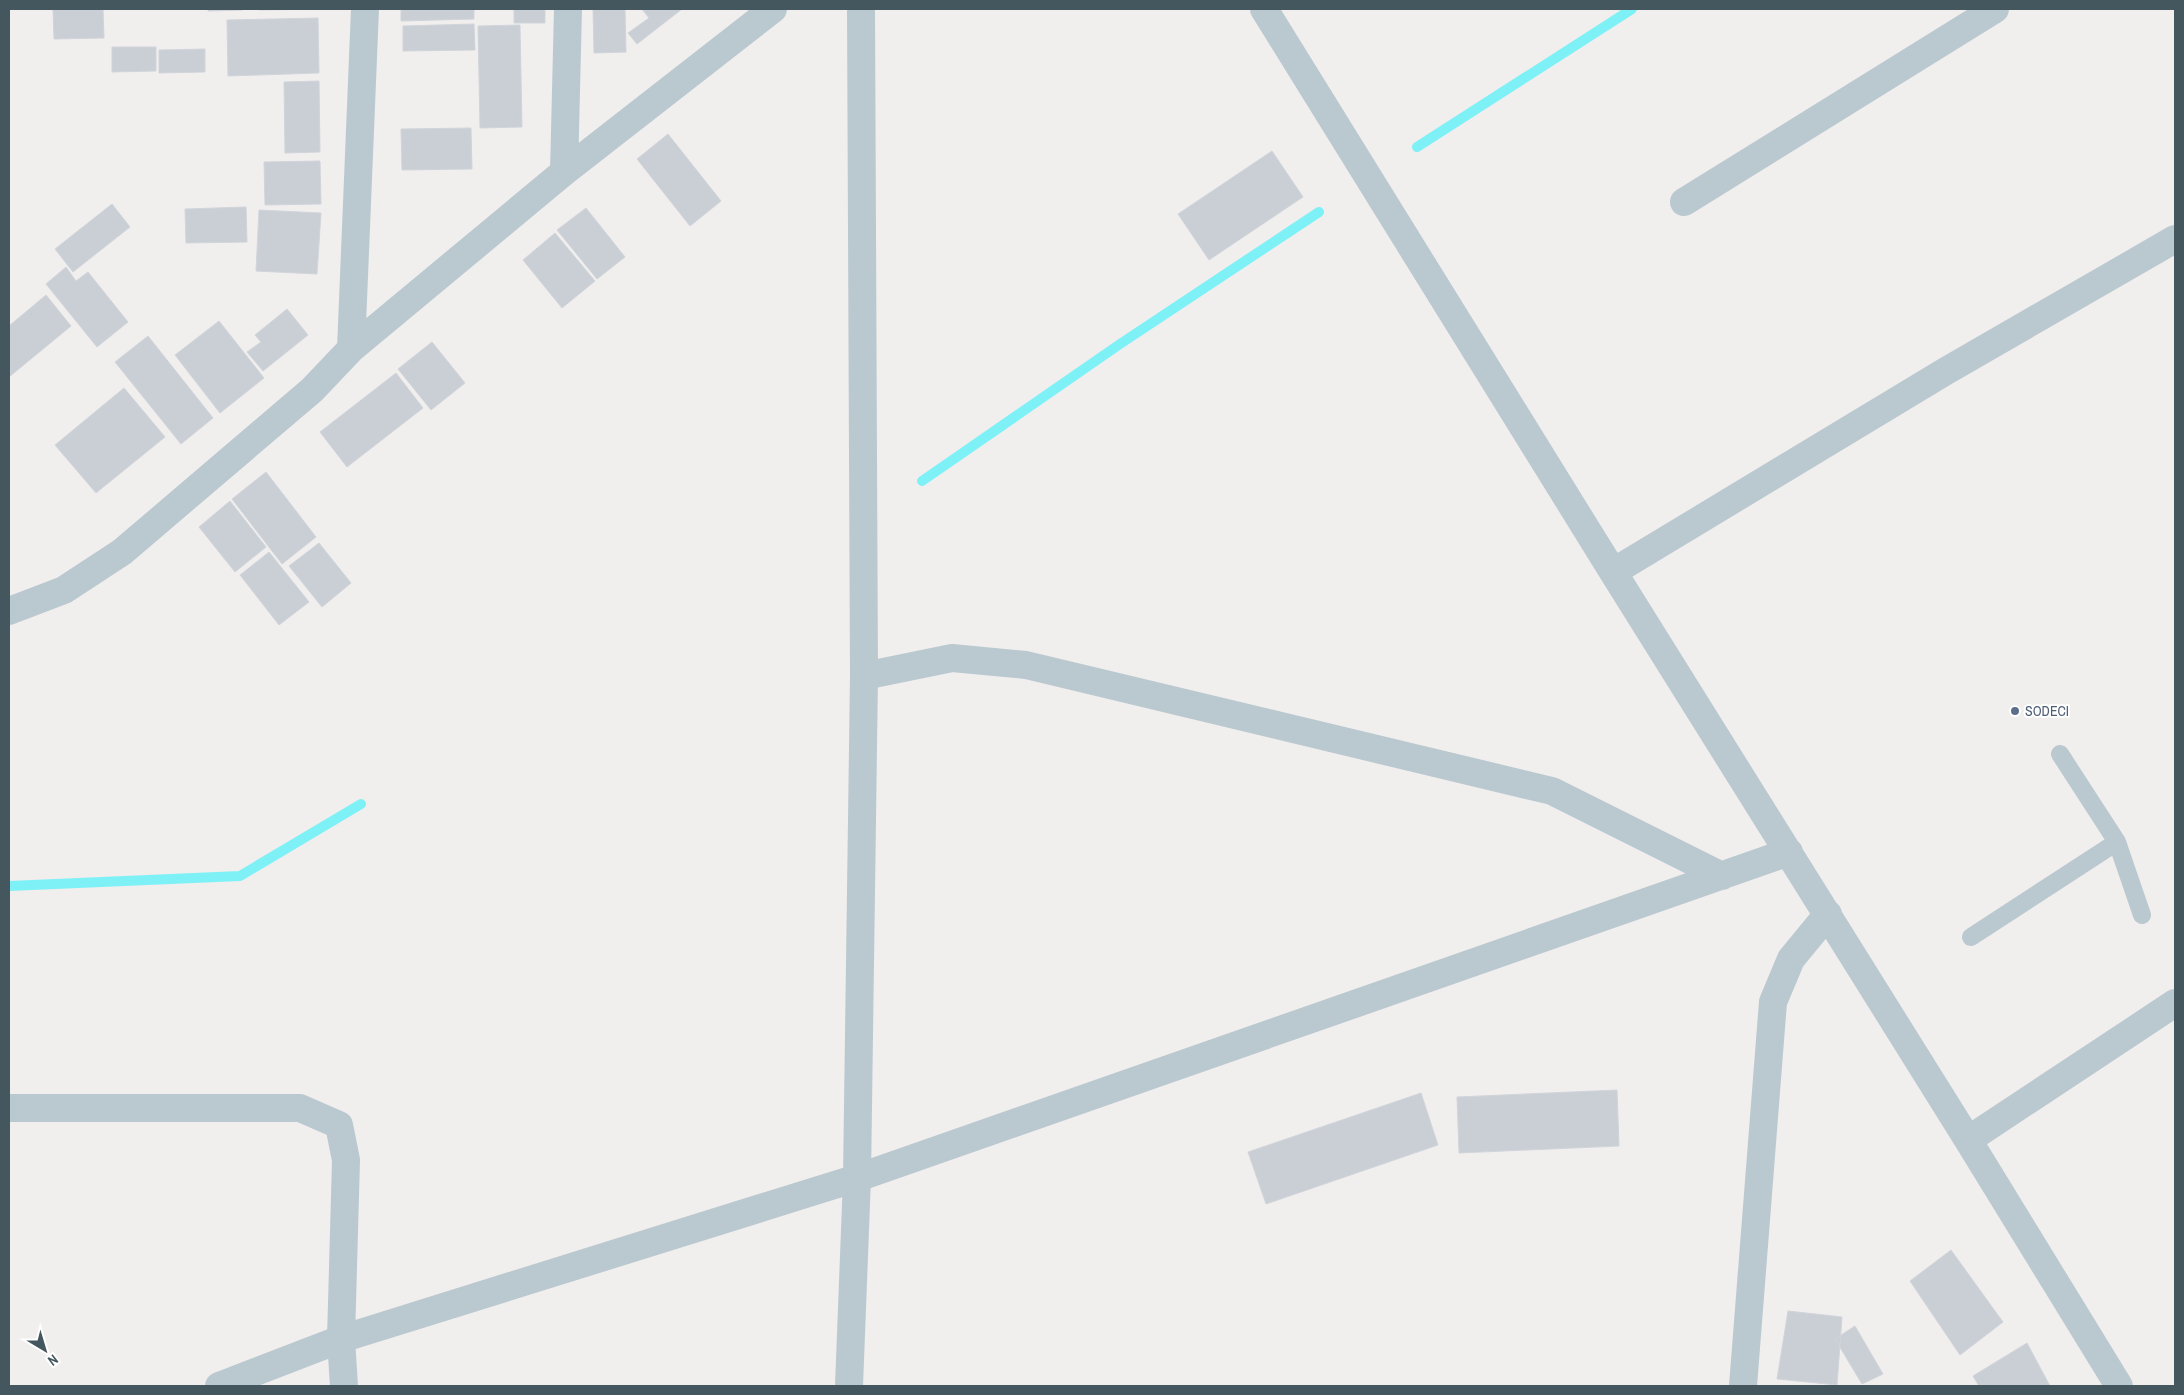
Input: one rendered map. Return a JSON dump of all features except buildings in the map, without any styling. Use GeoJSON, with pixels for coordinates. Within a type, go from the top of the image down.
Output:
{"type":"FeatureCollection","features":[{"type":"Feature","properties":{"kind":"street"},"geometry":{"type":"LineString","coordinates":[[351,349],[365,9]]}},
{"type":"Feature","properties":{"kind":"street"},"geometry":{"type":"LineString","coordinates":[[564,172],[568,9]]}},
{"type":"Feature","properties":{"kind":"street"},"geometry":{"type":"LineString","coordinates":[[9,611],[64,590],[122,552],[312,390],[351,349],[564,172],[773,9]]}},
{"type":"Feature","properties":{"kind":"street"},"geometry":{"type":"LineString","coordinates":[[849,1386],[856,1178],[864,676],[861,9]]}},
{"type":"Feature","properties":{"kind":"street"},"geometry":{"type":"LineString","coordinates":[[1264,9],[1613,572],[1828,914],[2118,1386]]}},
{"type":"Feature","properties":{"kind":"street"},"geometry":{"type":"LineString","coordinates":[[1684,202],[1995,9]]}},
{"type":"Feature","properties":{"kind":"street"},"geometry":{"type":"LineString","coordinates":[[1613,572],[1946,370],[2175,239]]}},
{"type":"Feature","properties":{"kind":"street"},"geometry":{"type":"LineString","coordinates":[[864,676],[952,658],[1026,665],[1552,791],[1722,876]]}},
{"type":"Feature","properties":{"kind":"street"},"geometry":{"type":"LineString","coordinates":[[219,1386],[341,1339],[856,1178],[1789,852]]}},
{"type":"Feature","properties":{"kind":"street"},"geometry":{"type":"LineString","coordinates":[[1743,1386],[1773,1002],[1791,959],[1828,914]]}},
{"type":"Feature","properties":{"kind":"street"},"geometry":{"type":"LineString","coordinates":[[1968,1140],[2175,1003]]}},
{"type":"Feature","properties":{"kind":"street"},"geometry":{"type":"LineString","coordinates":[[9,1108],[300,1108],[338,1125],[346,1160],[341,1339],[344,1386]]}},
{"type":"Feature","properties":{"kind":"lane"},"geometry":{"type":"LineString","coordinates":[[2060,754],[2117,842],[2142,915]]}},
{"type":"Feature","properties":{"kind":"lane"},"geometry":{"type":"LineString","coordinates":[[1971,937],[2117,842]]}},
{"type":"Feature","properties":{"kind":"waterway"},"geometry":{"type":"LineString","coordinates":[[1417,147],[1632,9]]}},
{"type":"Feature","properties":{"kind":"waterway"},"geometry":{"type":"LineString","coordinates":[[922,481],[1120,344],[1319,212]]}},
{"type":"Feature","properties":{"kind":"waterway"},"geometry":{"type":"LineString","coordinates":[[9,886],[240,876],[361,804]]}},
{"type":"Feature","properties":{"kind":"place","name":"SODECI"},"geometry":{"type":"Point","coordinates":[2015,711]}}]}
